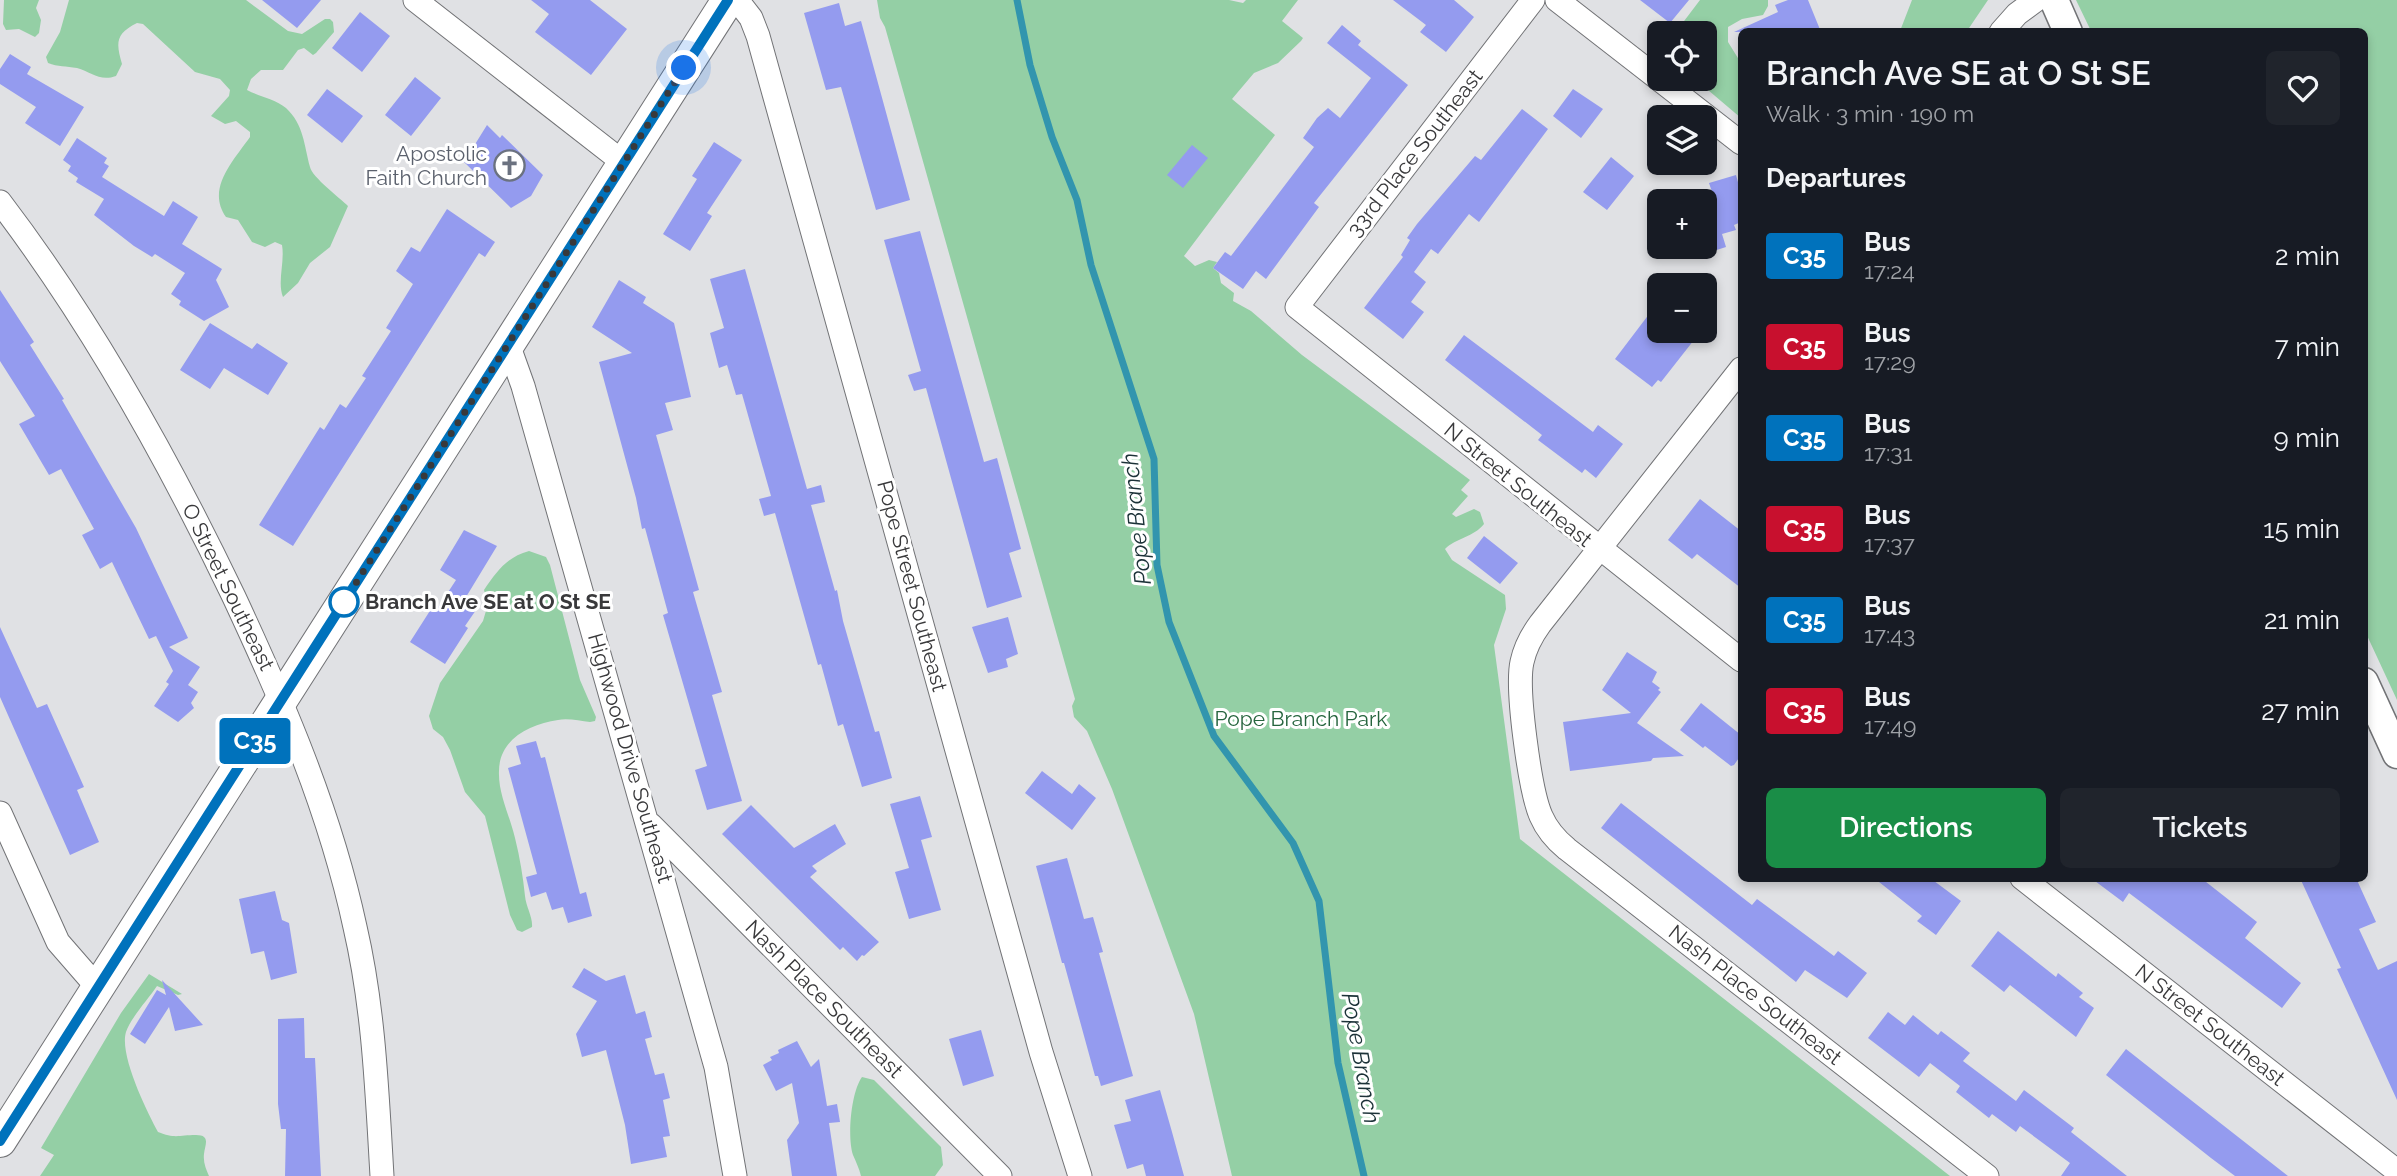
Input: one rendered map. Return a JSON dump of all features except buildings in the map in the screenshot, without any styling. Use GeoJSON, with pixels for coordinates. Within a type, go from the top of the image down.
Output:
{"type":"FeatureCollection","features":[{"type":"Feature","properties":{"kind":"main road"},"geometry":{"type":"LineString","coordinates":[[0,1140],[728,0]]}},
{"type":"Feature","properties":{"kind":"street"},"geometry":{"type":"LineString","coordinates":[[415,0],[624,163]]}},
{"type":"Feature","properties":{"kind":"street","name":"Pope Street Southeast"},"geometry":{"type":"LineString","coordinates":[[737,0],[751,18],[758,36],[1038,1043],[1080,1176]]}},
{"type":"Feature","properties":{"kind":"street","name":"33rd Place Southeast"},"geometry":{"type":"LineString","coordinates":[[1297,307],[1533,0]]}},
{"type":"Feature","properties":{"kind":"street"},"geometry":{"type":"LineString","coordinates":[[1557,0],[1738,141]]}},
{"type":"Feature","properties":{"kind":"street"},"geometry":{"type":"LineString","coordinates":[[2005,28],[2036,0]]}},
{"type":"Feature","properties":{"kind":"street"},"geometry":{"type":"LineString","coordinates":[[2054,0],[2066,28]]}},
{"type":"Feature","properties":{"kind":"street","name":"O Street Southeast"},"geometry":{"type":"LineString","coordinates":[[0,202],[79,315],[150,433],[219,567],[282,699],[326,818],[356,930],[376,1063],[382,1176]]}},
{"type":"Feature","properties":{"kind":"street","name":"N Street Southeast"},"geometry":{"type":"LineString","coordinates":[[1297,307],[1738,658]]}},
{"type":"Feature","properties":{"kind":"street","name":"Highwood Drive Southeast"},"geometry":{"type":"LineString","coordinates":[[508,344],[523,386],[716,1067],[735,1176]]}},
{"type":"Feature","properties":{"kind":"street","name":"Nash Place Southeast"},"geometry":{"type":"LineString","coordinates":[[1738,373],[1540,624],[1522,661],[1520,696],[1536,802],[1545,825],[1567,849],[1987,1176]]}},
{"type":"Feature","properties":{"kind":"street"},"geometry":{"type":"LineString","coordinates":[[2368,691],[2397,754]]}},
{"type":"Feature","properties":{"kind":"street"},"geometry":{"type":"LineString","coordinates":[[0,813],[58,942],[98,988]]}},
{"type":"Feature","properties":{"kind":"street","name":"Nash Place Southeast"},"geometry":{"type":"LineString","coordinates":[[648,822],[1000,1176]]}},
{"type":"Feature","properties":{"kind":"street","name":"N Street Southeast"},"geometry":{"type":"LineString","coordinates":[[2027,882],[2397,1171]]}},
{"type":"Feature","properties":{"kind":"green space"},"geometry":{"type":"Polygon","coordinates":[[[4,0],[39,0],[36,8],[41,20],[39,33],[35,37],[19,29],[6,30],[3,24],[4,0]]]}},
{"type":"Feature","properties":{"kind":"green space"},"geometry":{"type":"Polygon","coordinates":[[[69,0],[246,0],[288,31],[302,34],[325,19],[333,22],[334,32],[316,53],[313,55],[304,48],[298,50],[283,70],[261,70],[251,79],[247,90],[286,108],[296,121],[312,171],[348,206],[330,247],[310,263],[298,283],[283,297],[282,245],[275,242],[265,247],[252,242],[238,220],[226,217],[221,207],[219,196],[224,176],[250,137],[250,132],[236,121],[225,124],[211,116],[229,96],[230,90],[220,79],[195,72],[143,24],[137,23],[125,31],[119,40],[122,64],[116,76],[100,77],[77,68],[48,63],[46,57],[60,32],[69,0]]]}},
{"type":"Feature","properties":{"kind":"green space","name":"Pope Branch Park"},"geometry":{"type":"Polygon","coordinates":[[[877,0],[1229,0],[1243,3],[1246,0],[1298,0],[1282,21],[1303,38],[1301,41],[1278,63],[1254,73],[1232,99],[1275,135],[1184,256],[1195,266],[1209,260],[1217,262],[1213,268],[1219,273],[1221,283],[1234,293],[1233,301],[1251,311],[1302,355],[1470,480],[1461,490],[1468,496],[1452,514],[1456,517],[1474,509],[1480,512],[1484,524],[1445,549],[1452,560],[1505,595],[1506,609],[1494,645],[1520,839],[1950,1176],[1232,1176],[1194,1014],[1112,789],[1087,731],[1074,717],[1072,706],[1075,699],[877,0]]]}},
{"type":"Feature","properties":{"kind":"green space"},"geometry":{"type":"Polygon","coordinates":[[[1700,0],[1768,0],[1763,15],[1742,19],[1728,27],[1728,42],[1738,58],[1738,115],[1709,91],[1717,91],[1717,21],[1684,21],[1700,0]]]}},
{"type":"Feature","properties":{"kind":"green space"},"geometry":{"type":"Polygon","coordinates":[[[1912,0],[1988,0],[1969,28],[1901,28],[1912,0]]]}},
{"type":"Feature","properties":{"kind":"green space"},"geometry":{"type":"Polygon","coordinates":[[[2076,0],[2397,0],[2397,700],[2368,638],[2368,28],[2090,28],[2076,0]]]}},
{"type":"Feature","properties":{"kind":"green space"},"geometry":{"type":"Polygon","coordinates":[[[529,551],[546,557],[550,565],[580,680],[596,717],[595,721],[590,722],[562,719],[527,729],[510,742],[500,760],[500,788],[517,845],[532,923],[532,927],[522,932],[517,930],[510,915],[485,816],[465,792],[450,750],[443,737],[433,729],[429,716],[440,683],[483,621],[488,604],[484,590],[503,566],[529,551]]]}},
{"type":"Feature","properties":{"kind":"green space"},"geometry":{"type":"Polygon","coordinates":[[[149,974],[182,994],[178,995],[157,986],[135,1015],[126,1032],[125,1042],[130,1068],[158,1132],[173,1136],[204,1137],[204,1160],[209,1176],[40,1176],[54,1155],[41,1148],[121,1013],[149,974]]]}},
{"type":"Feature","properties":{"kind":"green space"},"geometry":{"type":"Polygon","coordinates":[[[862,1077],[874,1080],[941,1147],[943,1165],[935,1176],[861,1176],[851,1147],[850,1126],[855,1093],[862,1077]]]}},
{"type":"Feature","properties":{"kind":"waterway","name":"Pope Branch"},"geometry":{"type":"LineString","coordinates":[[1017,0],[1030,65],[1052,137],[1077,200],[1091,265],[1154,459],[1157,565],[1169,622],[1214,736],[1293,843],[1319,901],[1338,1063],[1364,1176]]}},
{"type":"Feature","properties":{"kind":"bus line","name":"C35"},"geometry":{"type":"LineString","coordinates":[[0,1141],[728,0]]}},
{"type":"Feature","properties":{"kind":"place","name":"Apostolic Faith Church"},"geometry":{"type":"Point","coordinates":[510,166]}},
{"type":"Feature","properties":{"kind":"place","name":"Branch Ave SE at O St SE"},"geometry":{"type":"Point","coordinates":[344,602]}},
{"type":"Feature","properties":{"kind":"route"},"geometry":{"type":"LineString","coordinates":[[344,602],[340,608],[684,68]]}}]}
